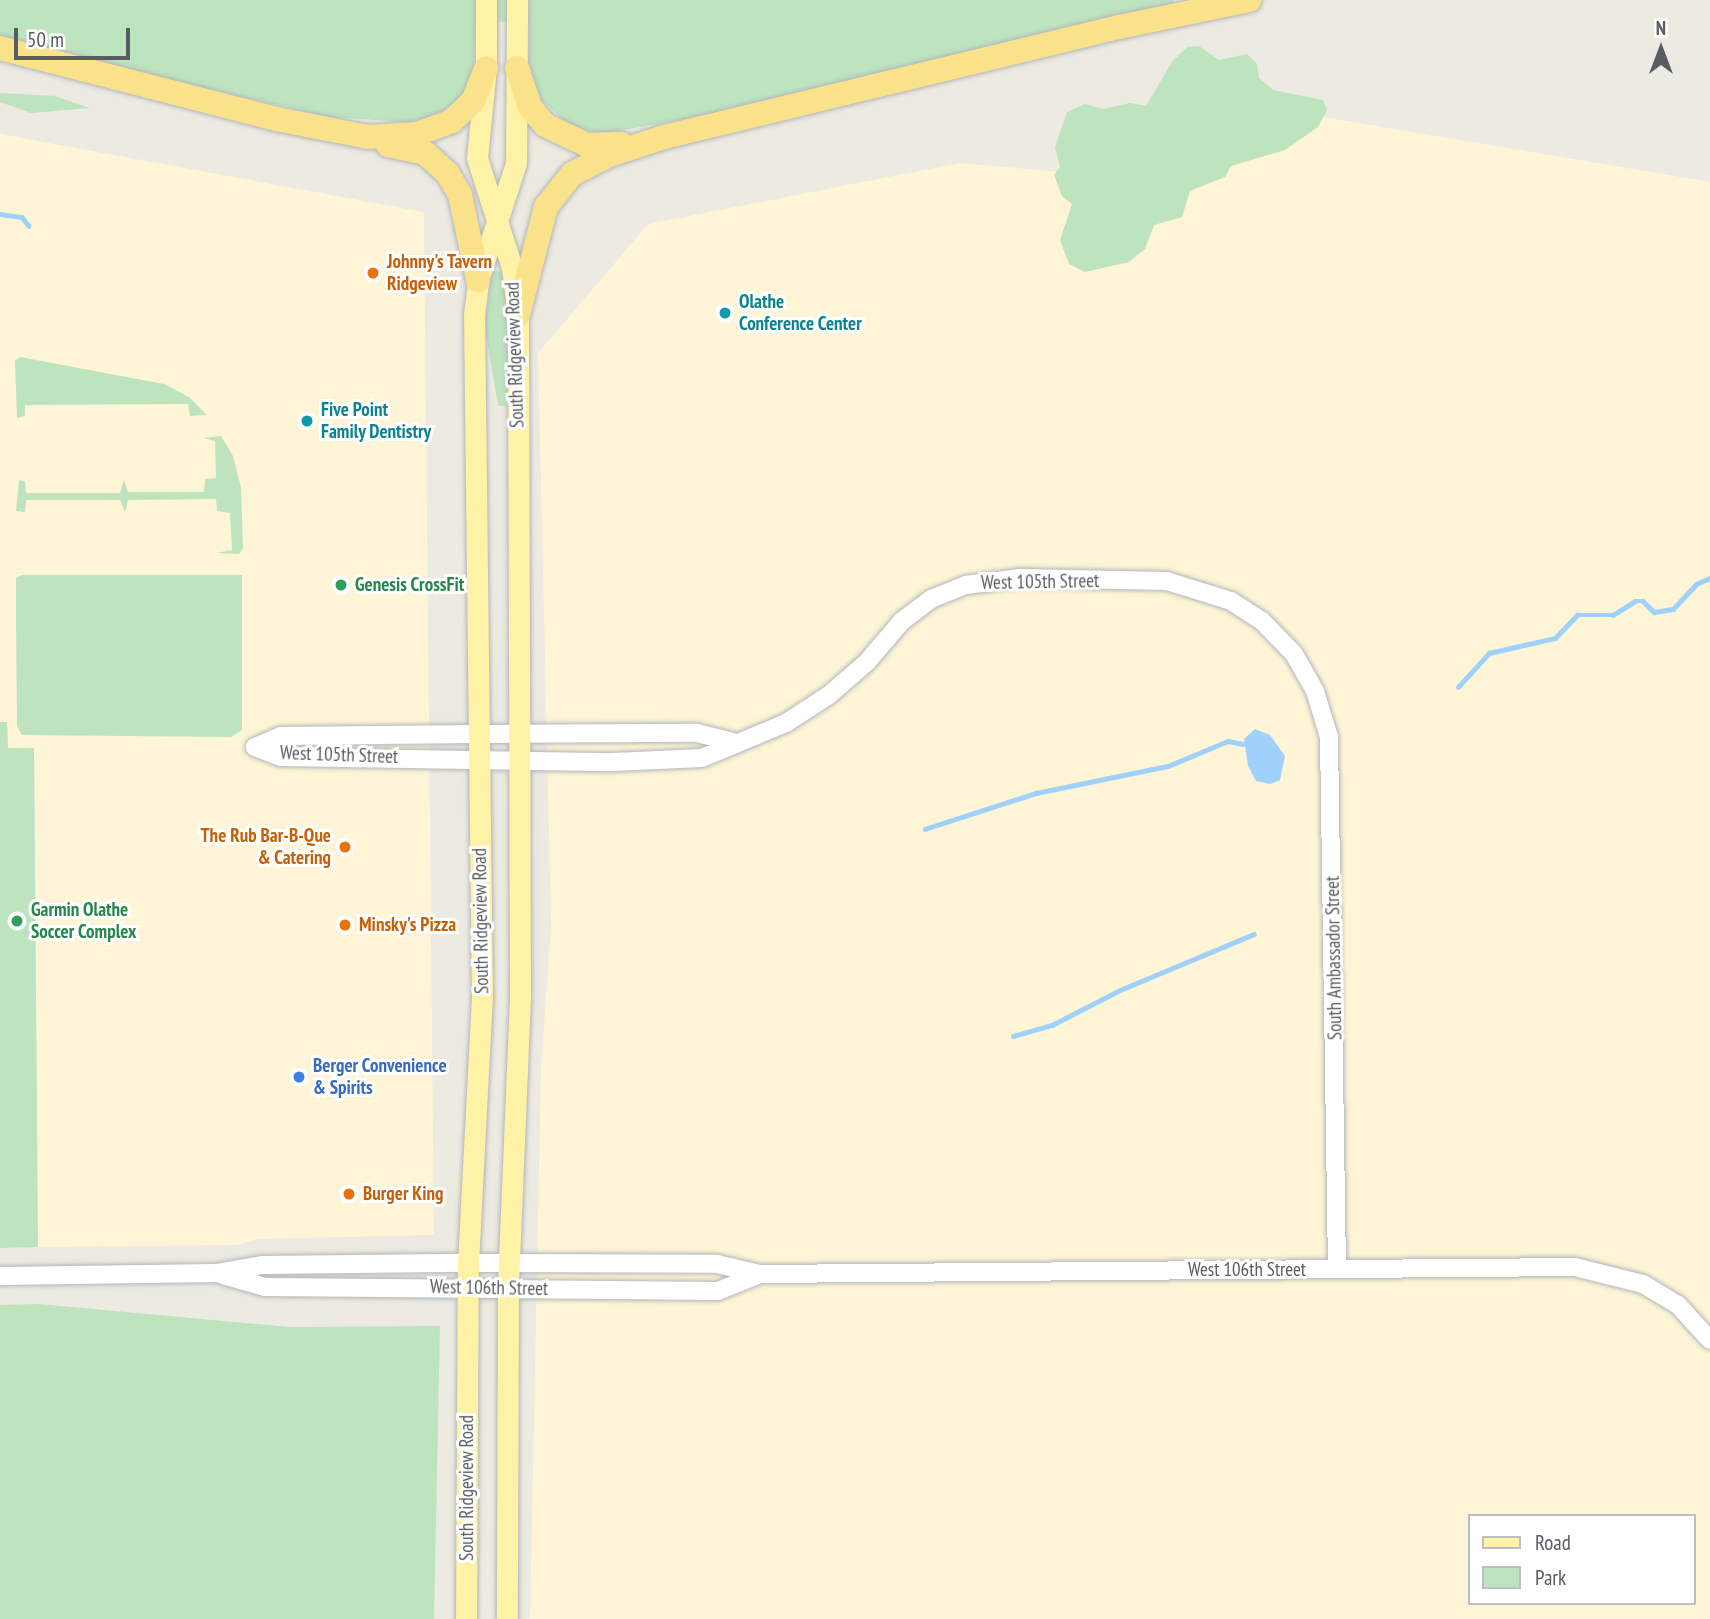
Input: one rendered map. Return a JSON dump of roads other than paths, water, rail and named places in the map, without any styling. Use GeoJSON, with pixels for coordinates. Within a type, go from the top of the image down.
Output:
{"type":"FeatureCollection","features":[{"type":"Feature","properties":{"kind":"highway"},"geometry":{"type":"LineString","coordinates":[[518,314],[538,227],[558,187],[586,164],[664,137],[1190,10],[1249,0]]}},
{"type":"Feature","properties":{"kind":"highway"},"geometry":{"type":"LineString","coordinates":[[0,48],[263,116],[368,137],[425,153],[448,174],[460,195],[478,280]]}},
{"type":"Feature","properties":{"kind":"highway"},"geometry":{"type":"LineString","coordinates":[[368,137],[417,134],[452,121],[473,101],[486,68]]}},
{"type":"Feature","properties":{"kind":"highway"},"geometry":{"type":"LineString","coordinates":[[516,68],[530,107],[564,138],[587,145],[664,137]]}},
{"type":"Feature","properties":{"kind":"main road","name":"South Ridgeview Road"},"geometry":{"type":"LineString","coordinates":[[486,0],[486,68],[477,158],[496,227],[512,268],[518,314],[520,998],[508,1263],[507,1619]]}},
{"type":"Feature","properties":{"kind":"main road","name":"South Ridgeview Road"},"geometry":{"type":"LineString","coordinates":[[467,1619],[468,1263],[482,998],[474,314],[478,280],[516,163],[517,0]]}},
{"type":"Feature","properties":{"kind":"street","name":"West 105th Street"},"geometry":{"type":"LineString","coordinates":[[732,742],[697,733],[281,736],[255,747],[281,757],[662,762],[702,758],[732,742],[786,723],[829,695],[916,609],[940,595],[981,581],[1151,580],[1195,587],[1246,610],[1294,654]]}},
{"type":"Feature","properties":{"kind":"street","name":"South Ambassador Street"},"geometry":{"type":"LineString","coordinates":[[1294,654],[1324,716],[1331,759],[1338,1269]]}},
{"type":"Feature","properties":{"kind":"street","name":"West 106th Street"},"geometry":{"type":"LineString","coordinates":[[0,1276],[216,1273],[263,1265],[468,1263],[717,1264],[760,1274],[1338,1269],[1601,1270],[1634,1280],[1671,1301],[1710,1340]]}},
{"type":"Feature","properties":{"kind":"street","name":"West 106th Street"},"geometry":{"type":"LineString","coordinates":[[216,1273],[265,1287],[718,1291],[760,1274]]}},
{"type":"Feature","properties":{"kind":"water"},"geometry":{"type":"Polygon","coordinates":[[[1255,729],[1270,735],[1285,756],[1280,780],[1270,784],[1256,781],[1248,766],[1244,739],[1255,729]]]}},
{"type":"Feature","properties":{"kind":"waterway"},"geometry":{"type":"LineString","coordinates":[[0,214],[22,217],[29,226]]}},
{"type":"Feature","properties":{"kind":"waterway"},"geometry":{"type":"LineString","coordinates":[[1458,687],[1489,653],[1555,638],[1577,615],[1613,615],[1635,601],[1643,601],[1654,612],[1673,609],[1696,584],[1710,578]]}},
{"type":"Feature","properties":{"kind":"waterway"},"geometry":{"type":"LineString","coordinates":[[925,829],[1036,793],[1168,766],[1228,741],[1243,744]]}},
{"type":"Feature","properties":{"kind":"waterway"},"geometry":{"type":"LineString","coordinates":[[1013,1036],[1052,1025],[1120,990],[1254,934]]}},
{"type":"Feature","properties":{"kind":"place","name":"Johnny's Tavern Ridgeview"},"geometry":{"type":"Point","coordinates":[373,273]}},
{"type":"Feature","properties":{"kind":"place","name":"Olathe Conference Center"},"geometry":{"type":"Point","coordinates":[725,313]}},
{"type":"Feature","properties":{"kind":"place","name":"Five Point Family Dentistry"},"geometry":{"type":"Point","coordinates":[307,421]}},
{"type":"Feature","properties":{"kind":"place","name":"Genesis CrossFit"},"geometry":{"type":"Point","coordinates":[341,585]}},
{"type":"Feature","properties":{"kind":"place","name":"The Rub Bar-B-Que & Catering"},"geometry":{"type":"Point","coordinates":[345,847]}},
{"type":"Feature","properties":{"kind":"place","name":"Garmin Olathe Soccer Complex"},"geometry":{"type":"Point","coordinates":[17,921]}},
{"type":"Feature","properties":{"kind":"place","name":"Minsky's Pizza"},"geometry":{"type":"Point","coordinates":[345,925]}},
{"type":"Feature","properties":{"kind":"place","name":"Berger Convenience & Spirits"},"geometry":{"type":"Point","coordinates":[299,1077]}},
{"type":"Feature","properties":{"kind":"place","name":"Burger King"},"geometry":{"type":"Point","coordinates":[349,1194]}}]}
